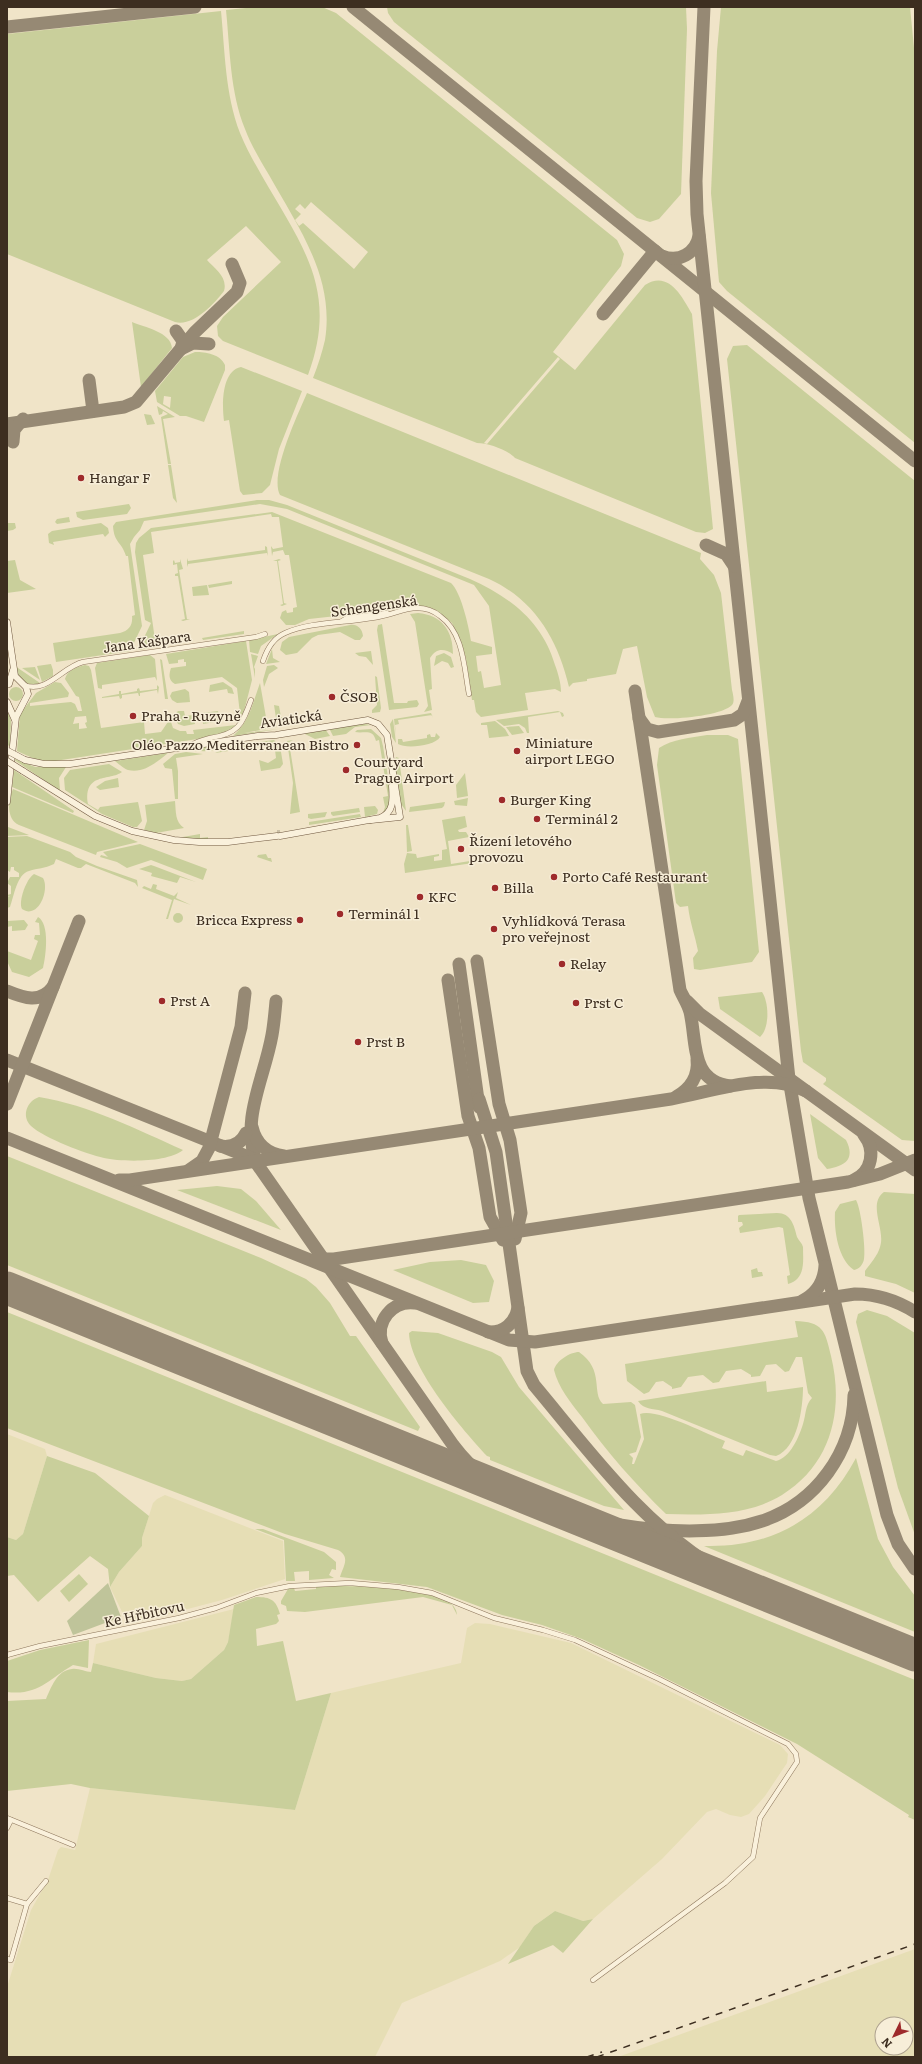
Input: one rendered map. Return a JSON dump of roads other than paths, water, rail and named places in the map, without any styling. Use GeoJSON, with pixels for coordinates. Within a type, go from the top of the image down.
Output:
{"type":"FeatureCollection","features":[{"type":"Feature","properties":{"kind":"main road"},"geometry":{"type":"LineString","coordinates":[[7,622],[15,676],[28,691],[28,697],[17,713],[15,721],[7,802]]}},
{"type":"Feature","properties":{"kind":"main road"},"geometry":{"type":"LineString","coordinates":[[8,686],[13,676],[13,666]]}},
{"type":"Feature","properties":{"kind":"main road"},"geometry":{"type":"LineString","coordinates":[[8,686],[16,682],[22,684]]}},
{"type":"Feature","properties":{"kind":"main road"},"geometry":{"type":"LineString","coordinates":[[8,702],[16,706],[24,703]]}},
{"type":"Feature","properties":{"kind":"main road"},"geometry":{"type":"LineString","coordinates":[[8,702],[15,721]]}},
{"type":"Feature","properties":{"kind":"main road","name":"Aviatická"},"geometry":{"type":"LineString","coordinates":[[7,751],[25,760],[44,764],[63,764],[258,736],[276,735],[309,728],[362,720],[373,722],[382,728],[387,735],[393,773],[391,783],[392,802],[390,809],[383,816],[372,820],[296,832],[213,842],[174,840],[118,827],[84,810],[7,761]]}},
{"type":"Feature","properties":{"kind":"main road"},"geometry":{"type":"LineString","coordinates":[[372,820],[400,817],[393,773]]}},
{"type":"Feature","properties":{"kind":"street","name":"Schengenská"},"geometry":{"type":"LineString","coordinates":[[263,661],[272,643],[285,633],[409,609],[423,609],[436,613],[448,623],[454,631],[460,647],[469,694]]}},
{"type":"Feature","properties":{"kind":"street","name":"Jana Kašpara"},"geometry":{"type":"LineString","coordinates":[[22,684],[38,686],[52,681],[68,669],[80,663],[256,637],[265,634]]}},
{"type":"Feature","properties":{"kind":"street","name":"Jana Kašpara"},"geometry":{"type":"LineString","coordinates":[[28,697],[38,686]]}},
{"type":"Feature","properties":{"kind":"street"},"geometry":{"type":"LineString","coordinates":[[190,746],[197,740],[221,737],[234,731],[243,721],[251,700]]}},
{"type":"Feature","properties":{"kind":"street","name":"Ke Hřbitovu"},"geometry":{"type":"LineString","coordinates":[[7,1655],[40,1646],[179,1618],[216,1608],[256,1593],[284,1587],[350,1583],[413,1588],[432,1593],[494,1618],[543,1630],[587,1645],[784,1741],[797,1756],[795,1765],[760,1818],[753,1858],[725,1883],[599,1974],[593,1980]]}},
{"type":"Feature","properties":{"kind":"street"},"geometry":{"type":"LineString","coordinates":[[7,1828],[9,1819],[73,1846]]}},
{"type":"Feature","properties":{"kind":"street"},"geometry":{"type":"LineString","coordinates":[[7,1959],[11,1960],[27,1904],[46,1881]]}},
{"type":"Feature","properties":{"kind":"street"},"geometry":{"type":"LineString","coordinates":[[7,1898],[27,1904]]}},
{"type":"Feature","properties":{"kind":"railway"},"geometry":{"type":"LineString","coordinates":[[597,2057],[915,1944]]}},
{"type":"Feature","properties":{"kind":"railway"},"geometry":{"type":"LineString","coordinates":[[587,2057],[602,2052]]}},
{"type":"Feature","properties":{"kind":"place","name":"Hangar F"},"geometry":{"type":"Point","coordinates":[81,478]}},
{"type":"Feature","properties":{"kind":"place","name":"ČSOB"},"geometry":{"type":"Point","coordinates":[332,697]}},
{"type":"Feature","properties":{"kind":"place","name":"Praha - Ruzyně"},"geometry":{"type":"Point","coordinates":[133,716]}},
{"type":"Feature","properties":{"kind":"place","name":"Oléo Pazzo Mediterranean Bistro"},"geometry":{"type":"Point","coordinates":[357,745]}},
{"type":"Feature","properties":{"kind":"place","name":"Miniature airport LEGO"},"geometry":{"type":"Point","coordinates":[517,751]}},
{"type":"Feature","properties":{"kind":"place","name":"Courtyard Prague Airport"},"geometry":{"type":"Point","coordinates":[346,770]}},
{"type":"Feature","properties":{"kind":"place","name":"Burger King"},"geometry":{"type":"Point","coordinates":[502,800]}},
{"type":"Feature","properties":{"kind":"place","name":"Terminál 2"},"geometry":{"type":"Point","coordinates":[537,819]}},
{"type":"Feature","properties":{"kind":"place","name":"Řízení letového provozu"},"geometry":{"type":"Point","coordinates":[461,849]}},
{"type":"Feature","properties":{"kind":"place","name":"Porto Café Restaurant"},"geometry":{"type":"Point","coordinates":[554,877]}},
{"type":"Feature","properties":{"kind":"place","name":"Billa"},"geometry":{"type":"Point","coordinates":[495,888]}},
{"type":"Feature","properties":{"kind":"place","name":"KFC"},"geometry":{"type":"Point","coordinates":[420,897]}},
{"type":"Feature","properties":{"kind":"place","name":"Terminál 1"},"geometry":{"type":"Point","coordinates":[340,914]}},
{"type":"Feature","properties":{"kind":"place","name":"Bricca Express"},"geometry":{"type":"Point","coordinates":[300,920]}},
{"type":"Feature","properties":{"kind":"place","name":"Vyhlídková Terasa pro veřejnost"},"geometry":{"type":"Point","coordinates":[494,929]}},
{"type":"Feature","properties":{"kind":"place","name":"Relay"},"geometry":{"type":"Point","coordinates":[562,964]}},
{"type":"Feature","properties":{"kind":"place","name":"Prst A"},"geometry":{"type":"Point","coordinates":[162,1001]}},
{"type":"Feature","properties":{"kind":"place","name":"Prst C"},"geometry":{"type":"Point","coordinates":[576,1003]}},
{"type":"Feature","properties":{"kind":"place","name":"Prst B"},"geometry":{"type":"Point","coordinates":[358,1042]}}]}
